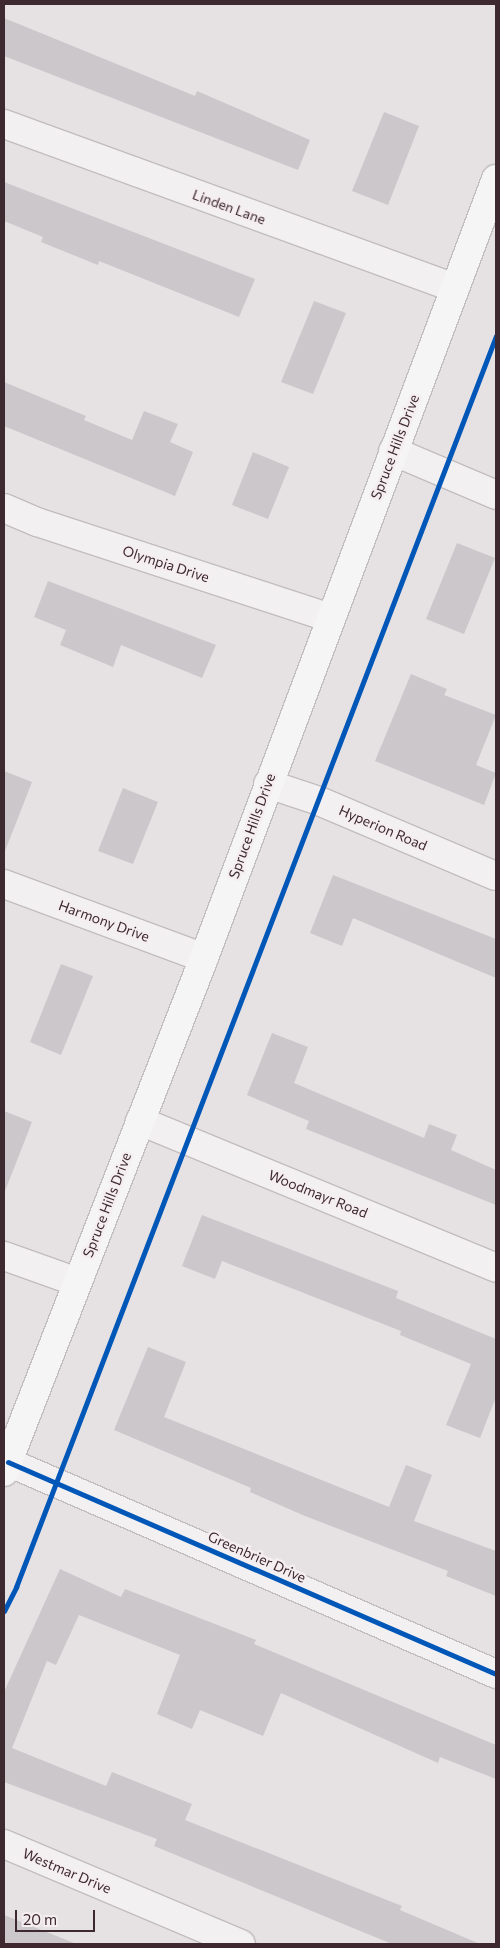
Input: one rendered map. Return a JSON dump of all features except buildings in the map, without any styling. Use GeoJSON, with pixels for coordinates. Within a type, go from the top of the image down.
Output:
{"type":"FeatureCollection","features":[{"type":"Feature","properties":{"kind":"main road","name":"Spruce Hills Drive"},"geometry":{"type":"LineString","coordinates":[[6,1467],[204,958],[496,179]]}},
{"type":"Feature","properties":{"kind":"street","name":"Linden Lane"},"geometry":{"type":"LineString","coordinates":[[4,124],[455,288]]}},
{"type":"Feature","properties":{"kind":"street"},"geometry":{"type":"LineString","coordinates":[[393,451],[496,495]]}},
{"type":"Feature","properties":{"kind":"street","name":"Olympia Drive"},"geometry":{"type":"LineString","coordinates":[[4,508],[37,522],[330,618]]}},
{"type":"Feature","properties":{"kind":"street","name":"Hyperion Road"},"geometry":{"type":"LineString","coordinates":[[268,784],[319,801],[496,876]]}},
{"type":"Feature","properties":{"kind":"street","name":"Harmony Drive"},"geometry":{"type":"LineString","coordinates":[[4,884],[204,958]]}},
{"type":"Feature","properties":{"kind":"street","name":"Woodmayr Road"},"geometry":{"type":"LineString","coordinates":[[140,1121],[496,1268]]}},
{"type":"Feature","properties":{"kind":"street"},"geometry":{"type":"LineString","coordinates":[[4,1256],[77,1282]]}},
{"type":"Feature","properties":{"kind":"street","name":"Greenbrier Drive"},"geometry":{"type":"LineString","coordinates":[[6,1467],[496,1674]]}},
{"type":"Feature","properties":{"kind":"street","name":"Westmar Drive"},"geometry":{"type":"LineString","coordinates":[[4,1844],[241,1944]]}},
{"type":"Feature","properties":{"kind":"cycle path"},"geometry":{"type":"LineString","coordinates":[[4,1611],[16,1587],[496,336]]}},
{"type":"Feature","properties":{"kind":"cycle path"},"geometry":{"type":"LineString","coordinates":[[8,1462],[496,1674]]}}]}
